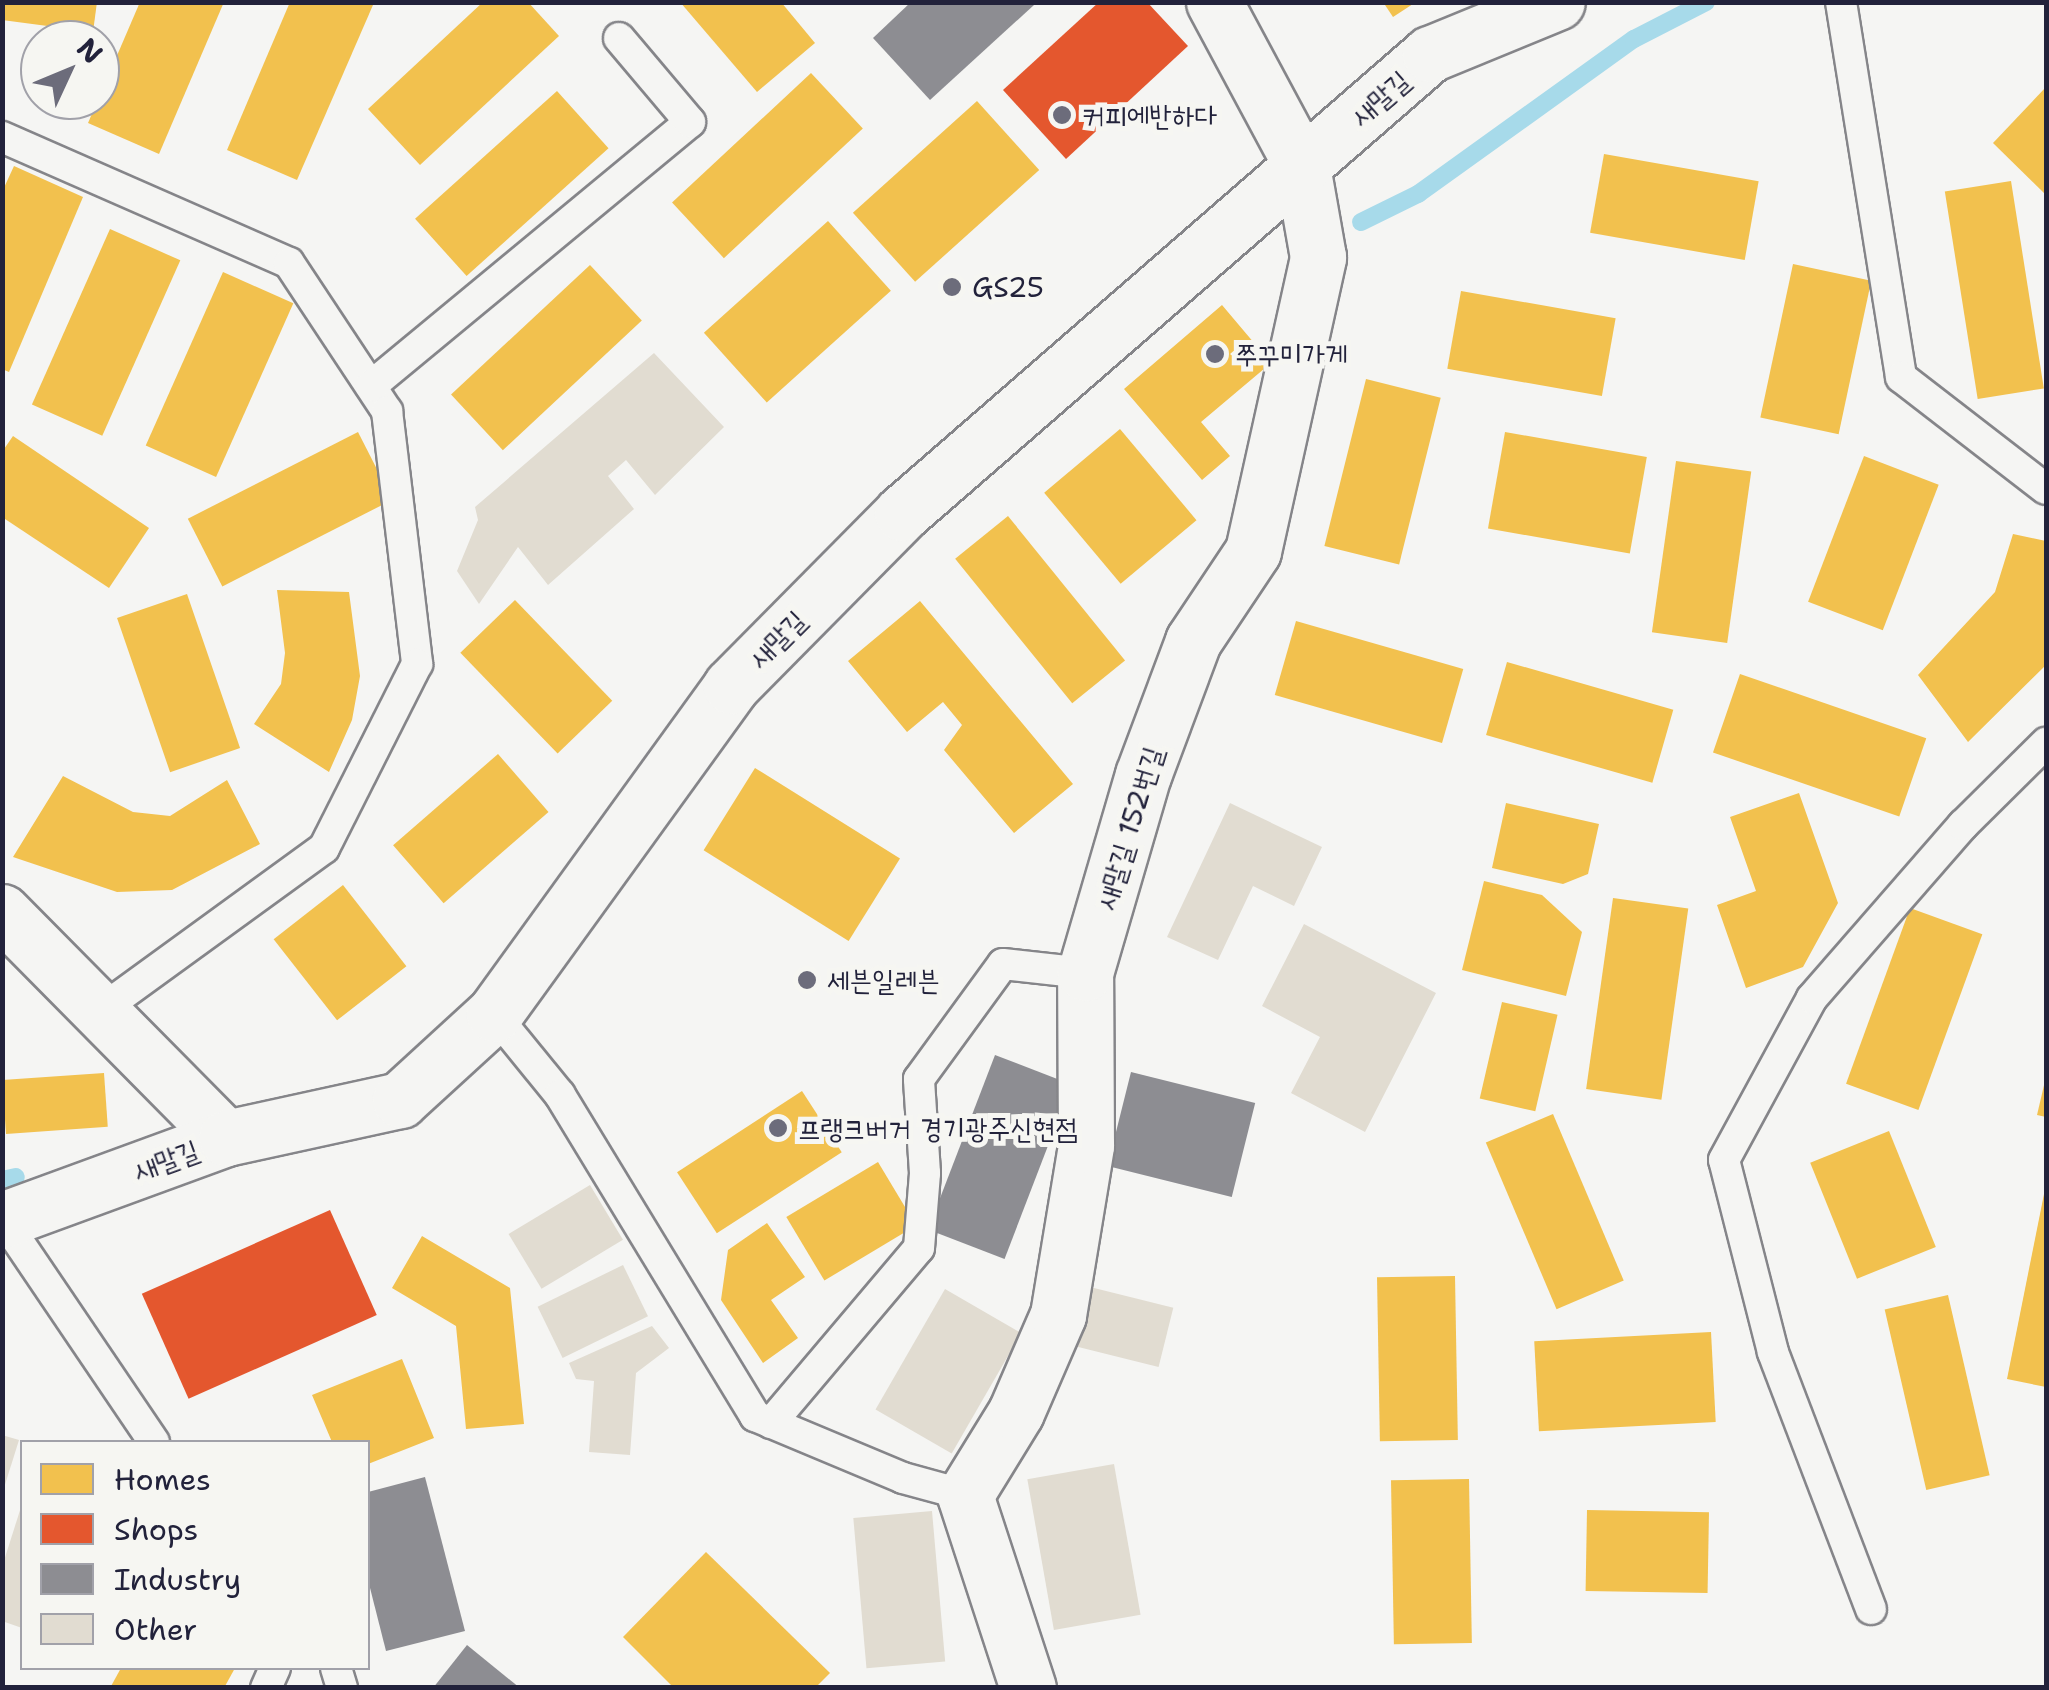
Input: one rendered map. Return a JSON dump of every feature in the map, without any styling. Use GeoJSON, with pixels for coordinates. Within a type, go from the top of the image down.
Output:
{"type":"FeatureCollection","features":[{"type":"Feature","properties":{"kind":"street","name":"새말길 152번길"},"geometry":{"type":"LineString","coordinates":[[964,1495],[1016,1412],[1058,1315],[1086,1146],[1084,973],[1143,776],[1194,641],[1252,552],[1318,257],[1302,166],[1214,2]]}},
{"type":"Feature","properties":{"kind":"street","name":"새말길"},"geometry":{"type":"LineString","coordinates":[[3,1220],[226,1138],[400,1100],[494,1014],[731,686],[902,513],[1430,54],[1557,2]]}},
{"type":"Feature","properties":{"kind":"street"},"geometry":{"type":"LineString","coordinates":[[2,912],[226,1138]]}},
{"type":"Feature","properties":{"kind":"street"},"geometry":{"type":"LineString","coordinates":[[964,1495],[1028,1688]]}},
{"type":"Feature","properties":{"kind":"lane"},"geometry":{"type":"LineString","coordinates":[[1841,2],[1902,376],[2046,489]]}},
{"type":"Feature","properties":{"kind":"lane"},"geometry":{"type":"LineString","coordinates":[[371,386],[690,122],[619,38]]}},
{"type":"Feature","properties":{"kind":"lane"},"geometry":{"type":"LineString","coordinates":[[2,137],[289,263],[387,410],[417,664],[324,848],[100,1011]]}},
{"type":"Feature","properties":{"kind":"lane"},"geometry":{"type":"LineString","coordinates":[[1871,1609],[1773,1352],[1724,1160],[1812,998],[1963,825],[2046,743]]}},
{"type":"Feature","properties":{"kind":"lane"},"geometry":{"type":"LineString","coordinates":[[771,1423],[920,1248],[925,1172],[919,1078],[1003,964],[1084,973]]}},
{"type":"Feature","properties":{"kind":"lane"},"geometry":{"type":"LineString","coordinates":[[494,1014],[560,1096],[755,1416],[903,1478],[964,1495]]}},
{"type":"Feature","properties":{"kind":"lane"},"geometry":{"type":"LineString","coordinates":[[3,1220],[153,1440]]}},
{"type":"Feature","properties":{"kind":"building: Homes"},"geometry":{"type":"Polygon","coordinates":[[[2,2],[97,2],[95,20],[2,20],[2,2]]]}},
{"type":"Feature","properties":{"kind":"building: Homes"},"geometry":{"type":"Polygon","coordinates":[[[140,2],[224,2],[159,154],[88,123],[120,120],[120,49],[140,2]]]}},
{"type":"Feature","properties":{"kind":"building: Homes"},"geometry":{"type":"Polygon","coordinates":[[[290,2],[373,5],[297,180],[227,150],[290,2]]]}},
{"type":"Feature","properties":{"kind":"building: Homes"},"geometry":{"type":"Polygon","coordinates":[[[483,2],[528,2],[559,36],[420,165],[368,109],[483,2]]]}},
{"type":"Feature","properties":{"kind":"building: Homes"},"geometry":{"type":"Polygon","coordinates":[[[680,2],[781,2],[815,43],[757,92],[680,2]]]}},
{"type":"Feature","properties":{"kind":"building: Homes"},"geometry":{"type":"Polygon","coordinates":[[[1383,2],[1416,2],[1393,17],[1383,2]]]}},
{"type":"Feature","properties":{"kind":"building: Homes"},"geometry":{"type":"Polygon","coordinates":[[[811,73],[863,129],[724,258],[672,203],[811,73]]]}},
{"type":"Feature","properties":{"kind":"building: Homes"},"geometry":{"type":"Polygon","coordinates":[[[2046,87],[2046,195],[1993,143],[2046,87]]]}},
{"type":"Feature","properties":{"kind":"building: Homes"},"geometry":{"type":"Polygon","coordinates":[[[557,91],[609,148],[467,276],[415,219],[557,91]]]}},
{"type":"Feature","properties":{"kind":"building: Homes"},"geometry":{"type":"Polygon","coordinates":[[[977,101],[1039,170],[915,282],[853,213],[977,101]]]}},
{"type":"Feature","properties":{"kind":"building: Homes"},"geometry":{"type":"Polygon","coordinates":[[[1604,154],[1759,181],[1745,260],[1590,233],[1604,154]]]}},
{"type":"Feature","properties":{"kind":"building: Homes"},"geometry":{"type":"Polygon","coordinates":[[[14,166],[83,197],[9,372],[2,369],[2,192],[14,166]]]}},
{"type":"Feature","properties":{"kind":"building: Homes"},"geometry":{"type":"Polygon","coordinates":[[[2011,181],[2044,388],[1978,399],[1945,191],[2011,181]]]}},
{"type":"Feature","properties":{"kind":"building: Homes"},"geometry":{"type":"Polygon","coordinates":[[[828,221],[891,291],[767,403],[704,333],[828,221]]]}},
{"type":"Feature","properties":{"kind":"building: Homes"},"geometry":{"type":"Polygon","coordinates":[[[110,229],[180,260],[102,436],[32,404],[110,229]]]}},
{"type":"Feature","properties":{"kind":"building: Homes"},"geometry":{"type":"Polygon","coordinates":[[[1793,264],[1871,281],[1839,434],[1760,418],[1793,264]]]}},
{"type":"Feature","properties":{"kind":"building: Homes"},"geometry":{"type":"Polygon","coordinates":[[[590,265],[642,321],[503,450],[451,395],[590,265]]]}},
{"type":"Feature","properties":{"kind":"building: Homes"},"geometry":{"type":"Polygon","coordinates":[[[223,272],[293,303],[216,477],[146,446],[223,272]]]}},
{"type":"Feature","properties":{"kind":"building: Homes"},"geometry":{"type":"Polygon","coordinates":[[[1461,291],[1616,318],[1602,396],[1447,369],[1461,291]]]}},
{"type":"Feature","properties":{"kind":"building: Homes"},"geometry":{"type":"Polygon","coordinates":[[[1222,305],[1271,363],[1201,422],[1230,456],[1202,480],[1124,389],[1222,305]]]}},
{"type":"Feature","properties":{"kind":"building: Homes"},"geometry":{"type":"Polygon","coordinates":[[[1366,379],[1441,398],[1399,565],[1324,546],[1366,379]]]}},
{"type":"Feature","properties":{"kind":"building: Homes"},"geometry":{"type":"Polygon","coordinates":[[[1120,429],[1196,520],[1121,584],[1044,493],[1120,429]]]}},
{"type":"Feature","properties":{"kind":"building: Homes"},"geometry":{"type":"Polygon","coordinates":[[[358,432],[393,500],[222,586],[188,519],[358,432]]]}},
{"type":"Feature","properties":{"kind":"building: Homes"},"geometry":{"type":"Polygon","coordinates":[[[1505,432],[1647,457],[1630,554],[1488,529],[1505,432]]]}},
{"type":"Feature","properties":{"kind":"building: Homes"},"geometry":{"type":"Polygon","coordinates":[[[13,436],[149,528],[109,588],[2,517],[2,452],[13,436]]]}},
{"type":"Feature","properties":{"kind":"building: Homes"},"geometry":{"type":"Polygon","coordinates":[[[1864,456],[1939,485],[1883,630],[1808,602],[1864,456]]]}},
{"type":"Feature","properties":{"kind":"building: Homes"},"geometry":{"type":"Polygon","coordinates":[[[1676,461],[1751,472],[1727,643],[1652,632],[1676,461]]]}},
{"type":"Feature","properties":{"kind":"building: Homes"},"geometry":{"type":"Polygon","coordinates":[[[1008,516],[1125,661],[1072,703],[955,559],[1008,516]]]}},
{"type":"Feature","properties":{"kind":"building: Homes"},"geometry":{"type":"Polygon","coordinates":[[[2013,534],[2046,541],[2046,665],[1968,742],[1918,675],[1995,592],[2013,534]]]}},
{"type":"Feature","properties":{"kind":"building: Homes"},"geometry":{"type":"Polygon","coordinates":[[[277,590],[349,592],[360,676],[352,720],[329,772],[254,724],[281,684],[285,653],[277,590]]]}},
{"type":"Feature","properties":{"kind":"building: Homes"},"geometry":{"type":"Polygon","coordinates":[[[187,594],[240,748],[170,772],[117,618],[187,594]]]}},
{"type":"Feature","properties":{"kind":"building: Homes"},"geometry":{"type":"Polygon","coordinates":[[[515,600],[612,701],[558,754],[460,653],[515,600]]]}},
{"type":"Feature","properties":{"kind":"building: Homes"},"geometry":{"type":"Polygon","coordinates":[[[920,601],[1073,784],[1014,833],[944,750],[962,725],[943,702],[907,732],[848,661],[920,601]]]}},
{"type":"Feature","properties":{"kind":"building: Homes"},"geometry":{"type":"Polygon","coordinates":[[[1296,621],[1463,669],[1442,743],[1275,695],[1296,621]]]}},
{"type":"Feature","properties":{"kind":"building: Homes"},"geometry":{"type":"Polygon","coordinates":[[[1507,662],[1673,710],[1652,783],[1486,735],[1507,662]]]}},
{"type":"Feature","properties":{"kind":"building: Homes"},"geometry":{"type":"Polygon","coordinates":[[[1740,674],[1926,738],[1899,817],[1713,752],[1740,674]]]}},
{"type":"Feature","properties":{"kind":"building: Homes"},"geometry":{"type":"Polygon","coordinates":[[[498,754],[549,812],[444,903],[393,845],[498,754]]]}},
{"type":"Feature","properties":{"kind":"building: Homes"},"geometry":{"type":"Polygon","coordinates":[[[755,768],[900,859],[849,941],[704,850],[755,768]]]}},
{"type":"Feature","properties":{"kind":"building: Homes"},"geometry":{"type":"Polygon","coordinates":[[[63,776],[133,812],[170,816],[227,780],[260,844],[172,890],[117,892],[13,857],[63,776]]]}},
{"type":"Feature","properties":{"kind":"building: Homes"},"geometry":{"type":"Polygon","coordinates":[[[1799,793],[1838,903],[1803,967],[1746,988],[1717,905],[1756,891],[1730,817],[1799,793]]]}},
{"type":"Feature","properties":{"kind":"building: Homes"},"geometry":{"type":"Polygon","coordinates":[[[1506,803],[1599,824],[1588,874],[1563,884],[1492,868],[1506,803]]]}},
{"type":"Feature","properties":{"kind":"building: Homes"},"geometry":{"type":"Polygon","coordinates":[[[1484,881],[1542,895],[1582,932],[1566,996],[1462,970],[1484,881]]]}},
{"type":"Feature","properties":{"kind":"building: Homes"},"geometry":{"type":"Polygon","coordinates":[[[343,885],[406,966],[337,1020],[274,939],[343,885]]]}},
{"type":"Feature","properties":{"kind":"building: Homes"},"geometry":{"type":"Polygon","coordinates":[[[1613,898],[1688,909],[1661,1100],[1586,1089],[1613,898]]]}},
{"type":"Feature","properties":{"kind":"building: Homes"},"geometry":{"type":"Polygon","coordinates":[[[1910,908],[1982,934],[1918,1110],[1846,1084],[1910,908]]]}},
{"type":"Feature","properties":{"kind":"building: Homes"},"geometry":{"type":"Polygon","coordinates":[[[1502,1002],[1558,1015],[1535,1111],[1480,1098],[1502,1002]]]}},
{"type":"Feature","properties":{"kind":"building: Homes"},"geometry":{"type":"Polygon","coordinates":[[[104,1073],[108,1127],[6,1134],[2,1080],[104,1073]]]}},
{"type":"Feature","properties":{"kind":"building: Homes"},"geometry":{"type":"Polygon","coordinates":[[[2046,1081],[2046,1117],[2037,1115],[2046,1081]]]}},
{"type":"Feature","properties":{"kind":"building: Homes"},"geometry":{"type":"Polygon","coordinates":[[[802,1091],[842,1152],[717,1233],[677,1172],[802,1091]]]}},
{"type":"Feature","properties":{"kind":"building: Homes"},"geometry":{"type":"Polygon","coordinates":[[[1553,1114],[1624,1281],[1557,1309],[1486,1143],[1553,1114]]]}},
{"type":"Feature","properties":{"kind":"building: Homes"},"geometry":{"type":"Polygon","coordinates":[[[1889,1131],[1936,1247],[1857,1279],[1810,1163],[1889,1131]]]}},
{"type":"Feature","properties":{"kind":"building: Homes"},"geometry":{"type":"Polygon","coordinates":[[[878,1162],[916,1225],[824,1281],[786,1217],[878,1162]]]}},
{"type":"Feature","properties":{"kind":"building: Homes"},"geometry":{"type":"Polygon","coordinates":[[[2046,1189],[2046,1387],[2007,1379],[2046,1189]]]}},
{"type":"Feature","properties":{"kind":"building: Homes"},"geometry":{"type":"Polygon","coordinates":[[[767,1223],[805,1277],[771,1300],[798,1338],[763,1363],[721,1300],[728,1250],[767,1223]]]}},
{"type":"Feature","properties":{"kind":"building: Homes"},"geometry":{"type":"Polygon","coordinates":[[[422,1236],[510,1288],[524,1424],[466,1429],[456,1326],[392,1288],[422,1236]]]}},
{"type":"Feature","properties":{"kind":"building: Homes"},"geometry":{"type":"Polygon","coordinates":[[[1455,1276],[1458,1440],[1380,1441],[1377,1277],[1455,1276]]]}},
{"type":"Feature","properties":{"kind":"building: Homes"},"geometry":{"type":"Polygon","coordinates":[[[1948,1295],[1990,1475],[1926,1490],[1885,1310],[1948,1295]]]}},
{"type":"Feature","properties":{"kind":"building: Homes"},"geometry":{"type":"Polygon","coordinates":[[[1711,1332],[1716,1422],[1539,1431],[1534,1341],[1711,1332]]]}},
{"type":"Feature","properties":{"kind":"building: Homes"},"geometry":{"type":"Polygon","coordinates":[[[402,1359],[434,1438],[370,1463],[370,1440],[331,1440],[312,1395],[402,1359]]]}},
{"type":"Feature","properties":{"kind":"building: Homes"},"geometry":{"type":"Polygon","coordinates":[[[1469,1479],[1472,1643],[1394,1644],[1391,1480],[1469,1479]]]}},
{"type":"Feature","properties":{"kind":"building: Homes"},"geometry":{"type":"Polygon","coordinates":[[[1587,1510],[1709,1512],[1708,1593],[1586,1591],[1587,1510]]]}},
{"type":"Feature","properties":{"kind":"building: Homes"},"geometry":{"type":"Polygon","coordinates":[[[706,1552],[830,1673],[815,1688],[674,1688],[623,1637],[706,1552]]]}},
{"type":"Feature","properties":{"kind":"building: Homes"},"geometry":{"type":"Polygon","coordinates":[[[120,1670],[234,1670],[224,1688],[110,1688],[120,1670]]]}},
{"type":"Feature","properties":{"kind":"building: Shops"},"geometry":{"type":"Polygon","coordinates":[[[1099,2],[1147,2],[1188,46],[1066,159],[1003,90],[1099,2]]]}},
{"type":"Feature","properties":{"kind":"building: Shops"},"geometry":{"type":"Polygon","coordinates":[[[330,1210],[377,1315],[189,1399],[142,1294],[330,1210]]]}},
{"type":"Feature","properties":{"kind":"building: Industry"},"geometry":{"type":"Polygon","coordinates":[[[911,2],[1034,5],[930,100],[873,38],[911,2]]]}},
{"type":"Feature","properties":{"kind":"building: Industry"},"geometry":{"type":"Polygon","coordinates":[[[995,1055],[1072,1084],[1005,1259],[928,1230],[995,1055]]]}},
{"type":"Feature","properties":{"kind":"building: Industry"},"geometry":{"type":"Polygon","coordinates":[[[1131,1072],[1255,1103],[1232,1197],[1108,1166],[1131,1072]]]}},
{"type":"Feature","properties":{"kind":"building: Industry"},"geometry":{"type":"Polygon","coordinates":[[[425,1477],[465,1631],[386,1651],[370,1588],[370,1491],[425,1477]]]}},
{"type":"Feature","properties":{"kind":"building: Industry"},"geometry":{"type":"Polygon","coordinates":[[[467,1645],[520,1688],[433,1688],[467,1645]]]}},
{"type":"Feature","properties":{"kind":"building: Other"},"geometry":{"type":"Polygon","coordinates":[[[654,353],[724,427],[655,495],[626,460],[608,476],[634,509],[548,585],[518,547],[479,604],[457,571],[478,520],[475,507],[654,353]]]}},
{"type":"Feature","properties":{"kind":"building: Other"},"geometry":{"type":"Polygon","coordinates":[[[1230,803],[1322,847],[1294,906],[1253,886],[1218,960],[1167,937],[1230,803]]]}},
{"type":"Feature","properties":{"kind":"building: Other"},"geometry":{"type":"Polygon","coordinates":[[[1304,924],[1436,993],[1365,1132],[1291,1093],[1320,1037],[1262,1006],[1304,924]]]}},
{"type":"Feature","properties":{"kind":"building: Other"},"geometry":{"type":"Polygon","coordinates":[[[590,1185],[623,1240],[542,1289],[509,1234],[590,1185]]]}},
{"type":"Feature","properties":{"kind":"building: Other"},"geometry":{"type":"Polygon","coordinates":[[[623,1265],[648,1316],[563,1358],[538,1307],[623,1265]]]}},
{"type":"Feature","properties":{"kind":"building: Other"},"geometry":{"type":"Polygon","coordinates":[[[1086,1286],[1173,1308],[1159,1367],[1071,1345],[1086,1286]]]}},
{"type":"Feature","properties":{"kind":"building: Other"},"geometry":{"type":"Polygon","coordinates":[[[945,1289],[1021,1333],[952,1453],[876,1409],[945,1289]]]}},
{"type":"Feature","properties":{"kind":"building: Other"},"geometry":{"type":"Polygon","coordinates":[[[652,1326],[669,1348],[636,1373],[630,1455],[589,1452],[594,1381],[576,1379],[569,1363],[652,1326]]]}},
{"type":"Feature","properties":{"kind":"building: Other"},"geometry":{"type":"Polygon","coordinates":[[[2,1435],[19,1440],[3,1491],[2,1491],[2,1435]]]}},
{"type":"Feature","properties":{"kind":"building: Other"},"geometry":{"type":"Polygon","coordinates":[[[1114,1464],[1141,1615],[1054,1630],[1027,1479],[1114,1464]]]}},
{"type":"Feature","properties":{"kind":"building: Other"},"geometry":{"type":"Polygon","coordinates":[[[20,1510],[20,1627],[2,1621],[2,1567],[20,1510]]]}},
{"type":"Feature","properties":{"kind":"building: Other"},"geometry":{"type":"Polygon","coordinates":[[[932,1511],[945,1661],[866,1668],[853,1518],[932,1511]]]}},
{"type":"Feature","properties":{"kind":"waterway"},"geometry":{"type":"LineString","coordinates":[[1361,222],[1418,194],[1634,39],[1706,2]]}},
{"type":"Feature","properties":{"kind":"waterway"},"geometry":{"type":"LineString","coordinates":[[2,1180],[16,1177]]}},
{"type":"Feature","properties":{"kind":"place","name":"커피에반하다"},"geometry":{"type":"Point","coordinates":[1062,115]}},
{"type":"Feature","properties":{"kind":"place","name":"GS25"},"geometry":{"type":"Point","coordinates":[952,287]}},
{"type":"Feature","properties":{"kind":"place","name":"쭈꾸미가게"},"geometry":{"type":"Point","coordinates":[1215,354]}},
{"type":"Feature","properties":{"kind":"place","name":"세븐일레븐"},"geometry":{"type":"Point","coordinates":[807,980]}},
{"type":"Feature","properties":{"kind":"place","name":"프랭크버거 경기광주신현점"},"geometry":{"type":"Point","coordinates":[778,1128]}}]}
